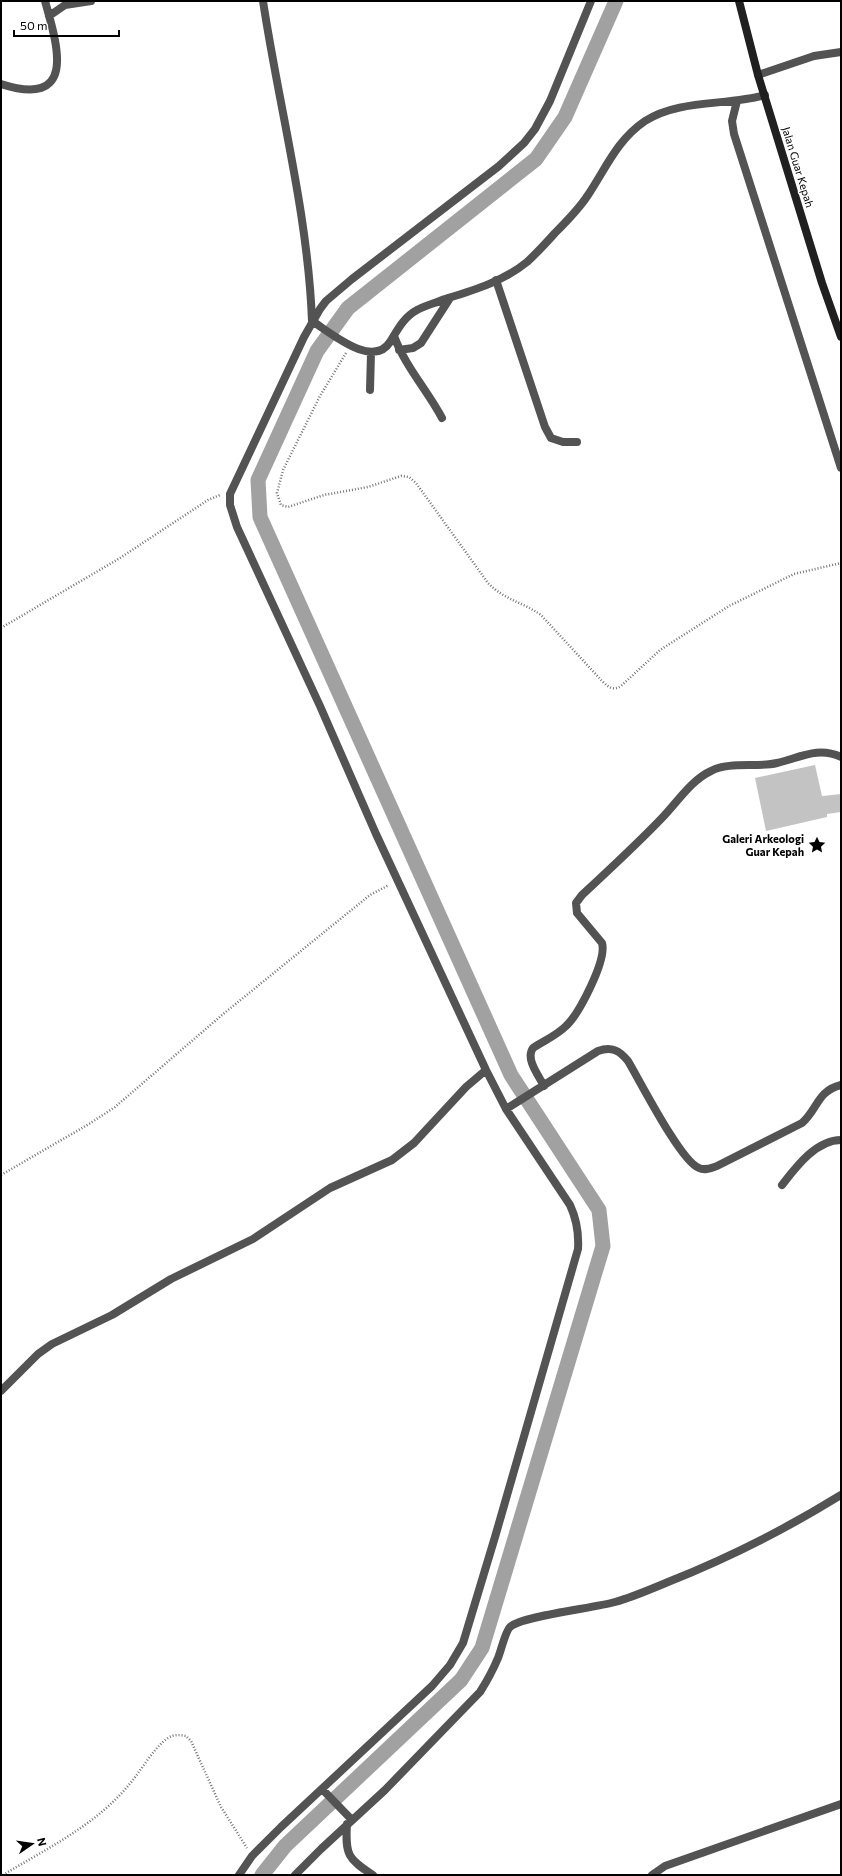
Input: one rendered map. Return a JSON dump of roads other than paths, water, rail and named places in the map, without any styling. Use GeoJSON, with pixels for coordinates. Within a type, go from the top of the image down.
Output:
{"type":"FeatureCollection","features":[{"type":"Feature","properties":{"kind":"main road","name":"Jalan Guar Kepah"},"geometry":{"type":"LineString","coordinates":[[739,1],[758,75],[822,283],[841,337]]}},
{"type":"Feature","properties":{"kind":"street"},"geometry":{"type":"LineString","coordinates":[[1,84],[19,89],[39,89],[51,82],[54,78],[57,69],[57,53],[45,1]]}},
{"type":"Feature","properties":{"kind":"street"},"geometry":{"type":"LineString","coordinates":[[49,16],[65,6],[91,1]]}},
{"type":"Feature","properties":{"kind":"street"},"geometry":{"type":"LineString","coordinates":[[263,1],[303,235],[310,282],[312,321]]}},
{"type":"Feature","properties":{"kind":"street"},"geometry":{"type":"LineString","coordinates":[[239,1875],[252,1856],[432,1686],[450,1665],[463,1643],[496,1537],[578,1249],[578,1229],[570,1205],[506,1109],[486,1070],[237,526],[230,505],[230,494],[312,321],[326,301],[340,288],[499,166],[527,140],[540,121],[554,92],[591,1]]}},
{"type":"Feature","properties":{"kind":"street"},"geometry":{"type":"LineString","coordinates":[[758,75],[814,56],[841,52]]}},
{"type":"Feature","properties":{"kind":"street"},"geometry":{"type":"LineString","coordinates":[[312,321],[348,344],[371,353],[379,352],[386,347],[405,319],[416,310],[496,280],[527,262],[566,222],[590,192],[615,149],[623,139],[639,125],[654,115],[699,104],[737,101],[765,95]]}},
{"type":"Feature","properties":{"kind":"street"},"geometry":{"type":"LineString","coordinates":[[737,101],[732,116],[734,134],[841,468]]}},
{"type":"Feature","properties":{"kind":"street"},"geometry":{"type":"LineString","coordinates":[[496,280],[545,427],[551,438],[563,442],[577,442]]}},
{"type":"Feature","properties":{"kind":"street"},"geometry":{"type":"LineString","coordinates":[[399,350],[413,348],[421,343],[438,319],[450,298]]}},
{"type":"Feature","properties":{"kind":"street"},"geometry":{"type":"LineString","coordinates":[[394,336],[399,350],[430,396],[442,418]]}},
{"type":"Feature","properties":{"kind":"street"},"geometry":{"type":"LineString","coordinates":[[370,390],[371,353]]}},
{"type":"Feature","properties":{"kind":"street"},"geometry":{"type":"LineString","coordinates":[[541,1088],[530,1059],[530,1052],[536,1046],[558,1033],[570,1023],[602,960],[602,943],[577,913],[576,904],[582,895],[650,830],[690,788],[710,771],[726,767],[769,765],[818,752],[831,753],[841,757]]}},
{"type":"Feature","properties":{"kind":"street"},"geometry":{"type":"LineString","coordinates":[[506,1109],[598,1051],[609,1049],[618,1051],[628,1061],[660,1116],[688,1159],[696,1167],[704,1169],[717,1166],[802,1123],[810,1116],[821,1096],[828,1090],[841,1085]]}},
{"type":"Feature","properties":{"kind":"street"},"geometry":{"type":"LineString","coordinates":[[1,1391],[38,1354],[52,1344],[112,1315],[171,1279],[253,1239],[330,1188],[392,1160],[414,1143],[460,1093],[486,1070]]}},
{"type":"Feature","properties":{"kind":"street"},"geometry":{"type":"LineString","coordinates":[[782,1184],[811,1154],[826,1144],[841,1140]]}},
{"type":"Feature","properties":{"kind":"street"},"geometry":{"type":"LineString","coordinates":[[295,1875],[348,1820],[385,1790],[480,1692],[491,1674],[509,1627],[518,1622],[531,1618],[604,1605],[632,1597],[699,1570],[753,1544],[841,1495]]}},
{"type":"Feature","properties":{"kind":"street"},"geometry":{"type":"LineString","coordinates":[[323,1790],[348,1820],[346,1843],[348,1852],[358,1865],[374,1875]]}},
{"type":"Feature","properties":{"kind":"street"},"geometry":{"type":"LineString","coordinates":[[652,1875],[665,1866],[841,1804]]}},
{"type":"Feature","properties":{"kind":"waterway"},"geometry":{"type":"LineString","coordinates":[[262,1875],[285,1846],[461,1680],[482,1648],[603,1246],[599,1210],[511,1075],[260,517],[258,480],[317,351],[348,308],[536,159],[565,117],[616,1]]}},
{"type":"Feature","properties":{"kind":"place","name":"Galeri Arkeologi Guar Kepah"},"geometry":{"type":"Point","coordinates":[817,845]}}]}
